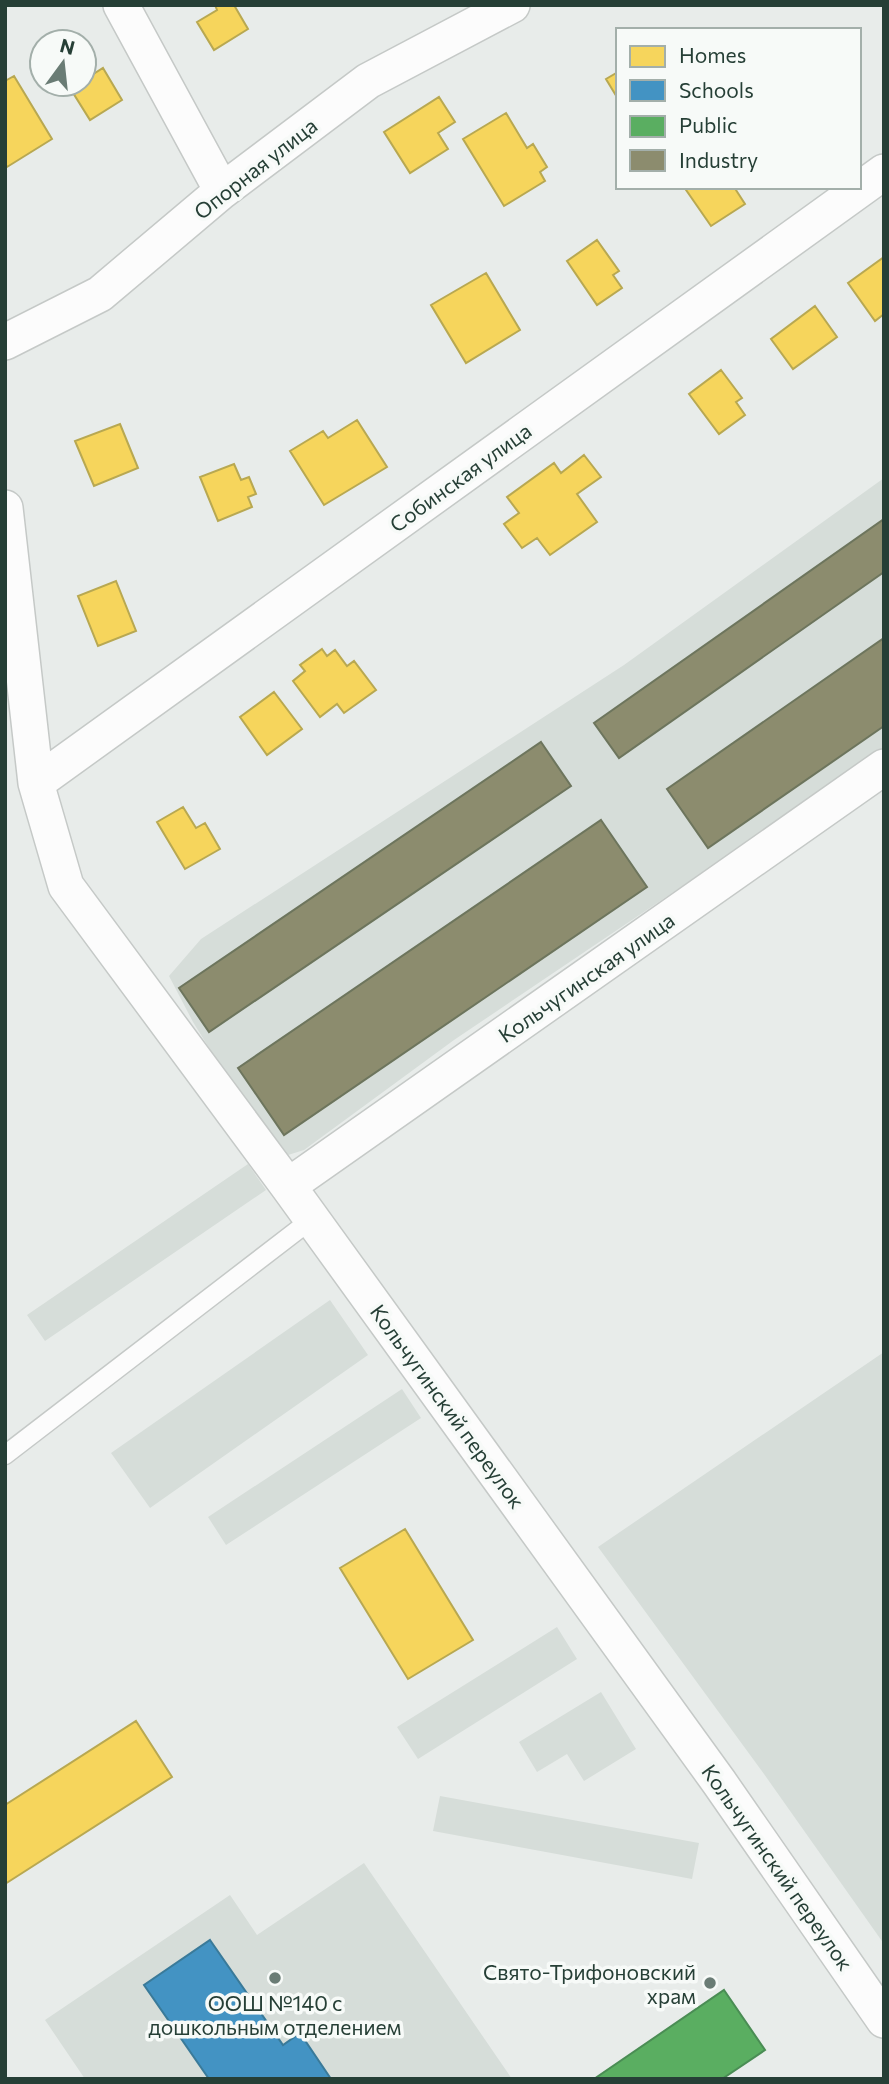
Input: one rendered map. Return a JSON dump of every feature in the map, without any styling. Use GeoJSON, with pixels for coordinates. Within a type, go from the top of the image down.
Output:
{"type":"FeatureCollection","features":[{"type":"Feature","properties":{"kind":"street"},"geometry":{"type":"LineString","coordinates":[[121,5],[222,191]]}},
{"type":"Feature","properties":{"kind":"street","name":"Опорная улица"},"geometry":{"type":"LineString","coordinates":[[5,342],[100,294],[222,191],[368,81],[512,5]]}},
{"type":"Feature","properties":{"kind":"street","name":"Собинская улица"},"geometry":{"type":"LineString","coordinates":[[861,189],[884,172]]}},
{"type":"Feature","properties":{"kind":"street","name":"Собинская улица"},"geometry":{"type":"LineString","coordinates":[[36,783],[860,189]]}},
{"type":"Feature","properties":{"kind":"street"},"geometry":{"type":"LineString","coordinates":[[5,508],[36,783]]}},
{"type":"Feature","properties":{"kind":"street","name":"Кольчугинская улица"},"geometry":{"type":"LineString","coordinates":[[288,1186],[884,767]]}},
{"type":"Feature","properties":{"kind":"street","name":"Кольчугинский переулок"},"geometry":{"type":"LineString","coordinates":[[36,783],[66,886],[288,1186],[719,1782],[884,2020]]}},
{"type":"Feature","properties":{"kind":"lane"},"geometry":{"type":"LineString","coordinates":[[5,1455],[312,1219]]}},
{"type":"Feature","properties":{"kind":"shaded area"},"geometry":{"type":"Polygon","coordinates":[[[884,478],[884,750],[454,1040],[304,1150],[288,1155],[248,1111],[193,1022],[169,976],[201,939],[624,665],[884,478]]]}},
{"type":"Feature","properties":{"kind":"shaded area"},"geometry":{"type":"Polygon","coordinates":[[[248,1164],[266,1190],[45,1341],[27,1315],[248,1164]]]}},
{"type":"Feature","properties":{"kind":"shaded area"},"geometry":{"type":"Polygon","coordinates":[[[330,1300],[368,1355],[150,1508],[111,1453],[330,1300]]]}},
{"type":"Feature","properties":{"kind":"shaded area"},"geometry":{"type":"Polygon","coordinates":[[[884,1352],[884,1944],[598,1547],[884,1352]]]}},
{"type":"Feature","properties":{"kind":"shaded area"},"geometry":{"type":"Polygon","coordinates":[[[402,1389],[421,1418],[226,1545],[208,1517],[402,1389]]]}},
{"type":"Feature","properties":{"kind":"shaded area"},"geometry":{"type":"Polygon","coordinates":[[[557,1627],[577,1659],[418,1759],[397,1727],[557,1627]]]}},
{"type":"Feature","properties":{"kind":"shaded area"},"geometry":{"type":"Polygon","coordinates":[[[601,1692],[636,1749],[584,1781],[567,1754],[537,1772],[519,1742],[601,1692]]]}},
{"type":"Feature","properties":{"kind":"shaded area"},"geometry":{"type":"Polygon","coordinates":[[[440,1796],[699,1843],[692,1879],[433,1831],[440,1796]]]}},
{"type":"Feature","properties":{"kind":"shaded area","name":"ООШ №140 с дошкольным отделением"},"geometry":{"type":"Polygon","coordinates":[[[364,1863],[512,2079],[85,2079],[45,2020],[230,1895],[257,1935],[364,1863]]]}},
{"type":"Feature","properties":{"kind":"building: Homes"},"geometry":{"type":"Polygon","coordinates":[[[215,5],[234,5],[248,29],[214,50],[197,22],[217,10],[215,5]]]}},
{"type":"Feature","properties":{"kind":"building: Homes"},"geometry":{"type":"Polygon","coordinates":[[[103,68],[122,100],[90,120],[76,98],[98,98],[98,71],[103,68]]]}},
{"type":"Feature","properties":{"kind":"building: Homes"},"geometry":{"type":"Polygon","coordinates":[[[616,73],[616,96],[606,79],[616,73]]]}},
{"type":"Feature","properties":{"kind":"building: Homes"},"geometry":{"type":"Polygon","coordinates":[[[14,76],[52,139],[7,167],[5,81],[14,76]]]}},
{"type":"Feature","properties":{"kind":"building: Homes"},"geometry":{"type":"Polygon","coordinates":[[[439,97],[455,122],[438,133],[448,149],[410,173],[384,132],[439,97]]]}},
{"type":"Feature","properties":{"kind":"building: Homes"},"geometry":{"type":"Polygon","coordinates":[[[506,113],[527,148],[533,144],[547,167],[540,172],[545,181],[504,206],[463,139],[506,113]]]}},
{"type":"Feature","properties":{"kind":"building: Homes"},"geometry":{"type":"Polygon","coordinates":[[[685,189],[735,189],[745,204],[711,226],[685,189]]]}},
{"type":"Feature","properties":{"kind":"building: Homes"},"geometry":{"type":"Polygon","coordinates":[[[597,240],[619,271],[613,275],[622,288],[597,305],[567,261],[597,240]]]}},
{"type":"Feature","properties":{"kind":"building: Homes"},"geometry":{"type":"Polygon","coordinates":[[[884,257],[884,314],[875,321],[848,283],[884,257]]]}},
{"type":"Feature","properties":{"kind":"building: Homes"},"geometry":{"type":"Polygon","coordinates":[[[486,273],[520,330],[466,363],[431,305],[486,273]]]}},
{"type":"Feature","properties":{"kind":"building: Homes"},"geometry":{"type":"Polygon","coordinates":[[[815,306],[837,337],[793,369],[771,339],[815,306]]]}},
{"type":"Feature","properties":{"kind":"building: Homes"},"geometry":{"type":"Polygon","coordinates":[[[721,370],[742,398],[736,402],[745,415],[719,434],[689,394],[721,370]]]}},
{"type":"Feature","properties":{"kind":"building: Homes"},"geometry":{"type":"Polygon","coordinates":[[[357,420],[387,467],[324,505],[290,451],[323,431],[328,438],[357,420]]]}},
{"type":"Feature","properties":{"kind":"building: Homes"},"geometry":{"type":"Polygon","coordinates":[[[120,424],[138,468],[94,486],[75,441],[120,424]]]}},
{"type":"Feature","properties":{"kind":"building: Homes"},"geometry":{"type":"Polygon","coordinates":[[[584,455],[601,477],[577,494],[597,522],[550,555],[537,538],[522,548],[504,524],[519,513],[507,497],[554,463],[561,473],[584,455]]]}},
{"type":"Feature","properties":{"kind":"building: Homes"},"geometry":{"type":"Polygon","coordinates":[[[234,464],[241,480],[249,477],[256,494],[248,497],[252,507],[218,521],[200,477],[234,464]]]}},
{"type":"Feature","properties":{"kind":"building: Homes"},"geometry":{"type":"Polygon","coordinates":[[[116,581],[136,631],[98,646],[78,596],[116,581]]]}},
{"type":"Feature","properties":{"kind":"building: Homes"},"geometry":{"type":"Polygon","coordinates":[[[322,649],[327,656],[335,650],[347,666],[354,661],[376,690],[344,713],[337,704],[320,717],[293,681],[305,671],[300,665],[322,649]]]}},
{"type":"Feature","properties":{"kind":"building: Homes"},"geometry":{"type":"Polygon","coordinates":[[[274,692],[302,729],[267,755],[240,717],[274,692]]]}},
{"type":"Feature","properties":{"kind":"building: Homes"},"geometry":{"type":"Polygon","coordinates":[[[183,807],[196,828],[205,823],[220,849],[185,869],[157,822],[183,807]]]}},
{"type":"Feature","properties":{"kind":"building: Homes"},"geometry":{"type":"Polygon","coordinates":[[[405,1529],[473,1640],[408,1679],[340,1568],[405,1529]]]}},
{"type":"Feature","properties":{"kind":"building: Homes"},"geometry":{"type":"Polygon","coordinates":[[[136,1721],[172,1777],[5,1884],[5,1805],[136,1721]]]}},
{"type":"Feature","properties":{"kind":"building: Schools"},"geometry":{"type":"Polygon","coordinates":[[[210,1940],[283,2045],[300,2033],[331,2079],[209,2079],[144,1985],[210,1940]]]}},
{"type":"Feature","properties":{"kind":"building: Public"},"geometry":{"type":"Polygon","coordinates":[[[724,1990],[765,2050],[722,2079],[594,2079],[724,1990]]]}},
{"type":"Feature","properties":{"kind":"building: Industry"},"geometry":{"type":"Polygon","coordinates":[[[884,519],[884,572],[619,758],[594,723],[884,519]]]}},
{"type":"Feature","properties":{"kind":"building: Industry"},"geometry":{"type":"Polygon","coordinates":[[[884,638],[884,726],[708,848],[667,789],[884,638]]]}},
{"type":"Feature","properties":{"kind":"building: Industry"},"geometry":{"type":"Polygon","coordinates":[[[541,742],[571,786],[209,1032],[179,988],[541,742]]]}},
{"type":"Feature","properties":{"kind":"building: Industry"},"geometry":{"type":"Polygon","coordinates":[[[601,820],[647,887],[284,1135],[238,1068],[601,820]]]}},
{"type":"Feature","properties":{"kind":"place","name":"ООШ №140 с дошкольным отделением"},"geometry":{"type":"Point","coordinates":[275,1978]}},
{"type":"Feature","properties":{"kind":"place","name":"Свято-Трифоновский храм"},"geometry":{"type":"Point","coordinates":[710,1983]}}]}
